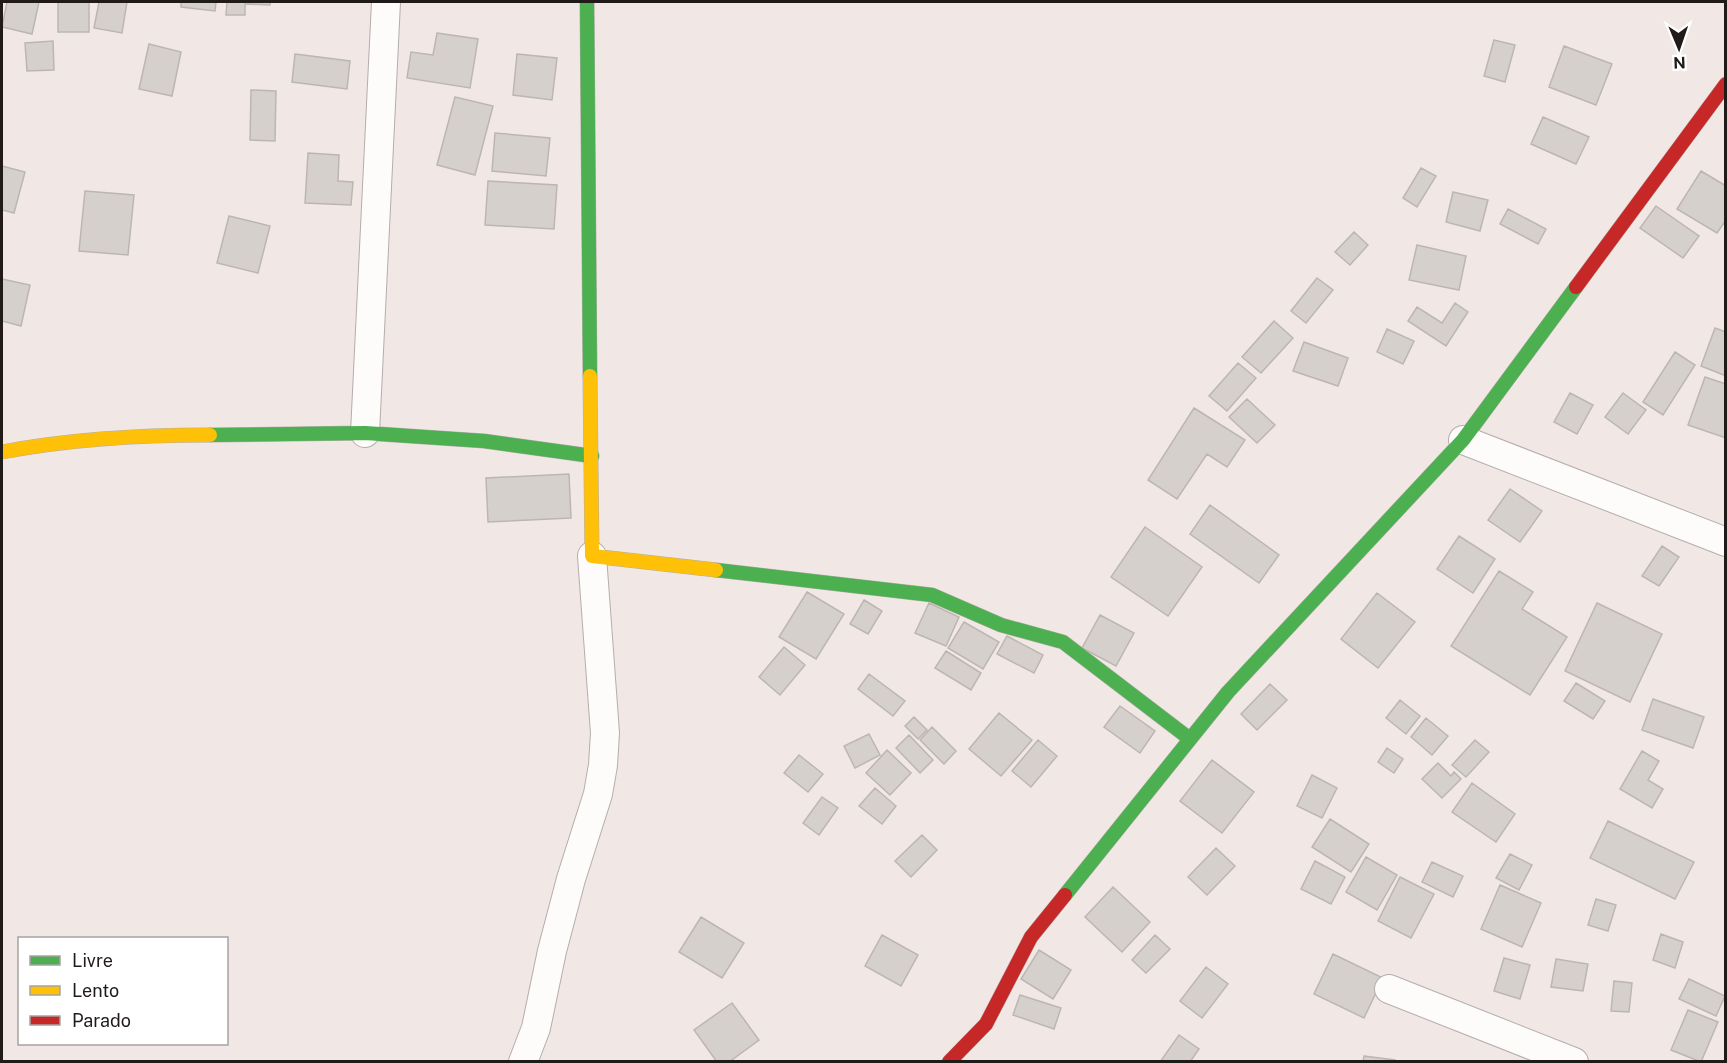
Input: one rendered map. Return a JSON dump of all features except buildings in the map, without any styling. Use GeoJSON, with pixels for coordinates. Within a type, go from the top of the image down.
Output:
{"type":"FeatureCollection","features":[{"type":"Feature","properties":{"kind":"street"},"geometry":{"type":"LineString","coordinates":[[365,433],[386,2]]}},
{"type":"Feature","properties":{"kind":"street"},"geometry":{"type":"LineString","coordinates":[[523,1062],[536,1028],[552,951],[571,879],[598,794],[605,733],[592,556],[587,2]]}},
{"type":"Feature","properties":{"kind":"street"},"geometry":{"type":"LineString","coordinates":[[949,1062],[986,1024],[1031,937],[1227,692],[1463,440],[1725,84]]}},
{"type":"Feature","properties":{"kind":"street"},"geometry":{"type":"LineString","coordinates":[[2,452],[44,444],[170,435],[365,433],[484,441],[592,456]]}},
{"type":"Feature","properties":{"kind":"street"},"geometry":{"type":"LineString","coordinates":[[1463,440],[1725,542]]}},
{"type":"Feature","properties":{"kind":"street"},"geometry":{"type":"LineString","coordinates":[[592,556],[932,595],[1001,625],[1063,642],[1190,739]]}},
{"type":"Feature","properties":{"kind":"street"},"geometry":{"type":"LineString","coordinates":[[1389,989],[1574,1062]]}},
{"type":"Feature","properties":{"kind":"traffic: fast"},"geometry":{"type":"LineString","coordinates":[[587,2],[590,376]]}},
{"type":"Feature","properties":{"kind":"traffic: fast"},"geometry":{"type":"LineString","coordinates":[[1065,895],[1228,692],[1463,440],[1576,287]]}},
{"type":"Feature","properties":{"kind":"traffic: fast"},"geometry":{"type":"LineString","coordinates":[[210,435],[365,433],[484,441],[592,456]]}},
{"type":"Feature","properties":{"kind":"traffic: fast"},"geometry":{"type":"LineString","coordinates":[[716,570],[932,595],[1001,625],[1063,642],[1190,739]]}},
{"type":"Feature","properties":{"kind":"traffic: slow"},"geometry":{"type":"LineString","coordinates":[[590,376],[592,556],[716,570]]}},
{"type":"Feature","properties":{"kind":"traffic: slow"},"geometry":{"type":"LineString","coordinates":[[2,452],[106,439],[210,435]]}},
{"type":"Feature","properties":{"kind":"traffic: jam"},"geometry":{"type":"LineString","coordinates":[[1576,287],[1726,84]]}},
{"type":"Feature","properties":{"kind":"traffic: jam"},"geometry":{"type":"LineString","coordinates":[[949,1062],[986,1024],[1031,937],[1065,895]]}}]}
